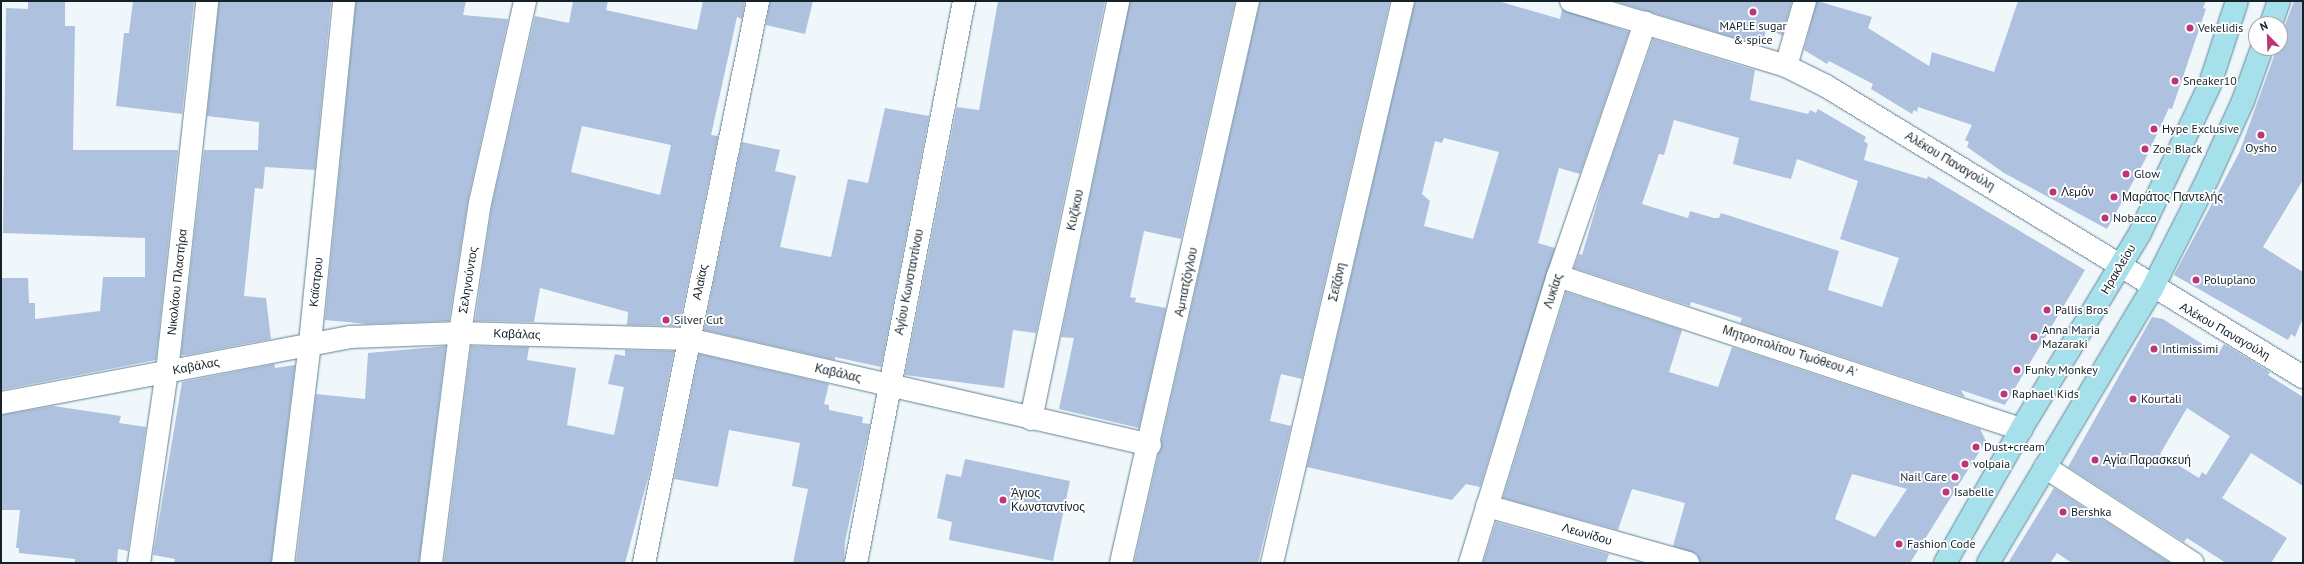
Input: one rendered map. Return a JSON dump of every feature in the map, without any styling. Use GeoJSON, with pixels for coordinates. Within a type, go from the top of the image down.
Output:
{"type":"FeatureCollection","features":[{"type":"Feature","properties":{"kind":"main road","name":"Ηρακλείου"},"geometry":{"type":"LineString","coordinates":[[1945,563],[2021,429],[2140,233],[2186,140],[2210,84],[2237,1]]}},
{"type":"Feature","properties":{"kind":"main road"},"geometry":{"type":"LineString","coordinates":[[2274,16],[2279,1]]}},
{"type":"Feature","properties":{"kind":"main road"},"geometry":{"type":"LineString","coordinates":[[1988,563],[2153,287],[2207,180],[2243,101],[2259,56]]}},
{"type":"Feature","properties":{"kind":"street","name":"Νικολάου Πλαστήρα"},"geometry":{"type":"LineString","coordinates":[[139,563],[167,372],[207,1]]}},
{"type":"Feature","properties":{"kind":"street","name":"Καϊστρου"},"geometry":{"type":"LineString","coordinates":[[283,563],[310,343],[344,1]]}},
{"type":"Feature","properties":{"kind":"street","name":"Σεληνούντος"},"geometry":{"type":"LineString","coordinates":[[432,563],[460,333],[480,203],[525,1]]}},
{"type":"Feature","properties":{"kind":"street","name":"Αλαϊας"},"geometry":{"type":"LineString","coordinates":[[644,563],[688,339],[758,1]]}},
{"type":"Feature","properties":{"kind":"street","name":"Αγίου Κωνσταντίνου"},"geometry":{"type":"LineString","coordinates":[[856,563],[889,384],[964,1]]}},
{"type":"Feature","properties":{"kind":"street","name":"Κυζίκου"},"geometry":{"type":"LineString","coordinates":[[1031,419],[1118,1]]}},
{"type":"Feature","properties":{"kind":"street","name":"Αμπατζόγλου"},"geometry":{"type":"LineString","coordinates":[[1121,563],[1150,445],[1248,1]]}},
{"type":"Feature","properties":{"kind":"street","name":"Σεϊζάνη"},"geometry":{"type":"LineString","coordinates":[[1272,563],[1403,1]]}},
{"type":"Feature","properties":{"kind":"street","name":"Αλέκου Παναγούλη"},"geometry":{"type":"LineString","coordinates":[[1571,1],[1786,66],[1826,86],[2121,264],[2153,287],[2303,377]]}},
{"type":"Feature","properties":{"kind":"street"},"geometry":{"type":"LineString","coordinates":[[1786,66],[1805,1]]}},
{"type":"Feature","properties":{"kind":"street","name":"Λυκίας"},"geometry":{"type":"LineString","coordinates":[[1470,563],[1558,276],[1646,23]]}},
{"type":"Feature","properties":{"kind":"street","name":"Μητροπολίτου Τιμόθεου Α'"},"geometry":{"type":"LineString","coordinates":[[1558,276],[2021,429]]}},
{"type":"Feature","properties":{"kind":"street","name":"Καβάλας"},"geometry":{"type":"LineString","coordinates":[[1,403],[167,372],[310,343],[350,337],[460,333],[688,339],[889,384],[1031,419],[1150,445]]}},
{"type":"Feature","properties":{"kind":"street"},"geometry":{"type":"LineString","coordinates":[[2045,467],[2193,563]]}},
{"type":"Feature","properties":{"kind":"street","name":"Λεωνίδου"},"geometry":{"type":"LineString","coordinates":[[1487,506],[1680,562]]}},
{"type":"Feature","properties":{"kind":"building"},"geometry":{"type":"Polygon","coordinates":[[[28,1],[65,1],[65,26],[75,26],[73,150],[178,150],[156,360],[1,390],[1,278],[28,278],[29,303],[35,303],[35,319],[100,311],[103,277],[145,277],[145,238],[3,233],[6,8],[28,9],[28,1]]]}},
{"type":"Feature","properties":{"kind":"building"},"geometry":{"type":"Polygon","coordinates":[[[133,1],[194,1],[182,114],[116,106],[124,33],[129,33],[133,1]]]}},
{"type":"Feature","properties":{"kind":"building"},"geometry":{"type":"Polygon","coordinates":[[[219,1],[331,1],[315,170],[265,167],[263,189],[255,188],[244,296],[266,298],[271,339],[181,355],[204,150],[258,150],[259,122],[207,116],[219,1]]]}},
{"type":"Feature","properties":{"kind":"building"},"geometry":{"type":"Polygon","coordinates":[[[356,1],[466,1],[463,15],[508,19],[468,200],[449,321],[368,324],[325,320],[356,1]]]}},
{"type":"Feature","properties":{"kind":"building"},"geometry":{"type":"Polygon","coordinates":[[[573,1],[608,1],[606,10],[697,30],[703,1],[745,1],[742,19],[737,17],[711,135],[718,136],[679,326],[627,325],[628,312],[540,288],[534,322],[475,321],[492,205],[535,16],[569,23],[573,1]],[[582,126],[571,172],[660,195],[671,145],[582,126]]]}},
{"type":"Feature","properties":{"kind":"building"},"geometry":{"type":"Polygon","coordinates":[[[770,1],[813,1],[805,34],[766,25],[770,1]]]}},
{"type":"Feature","properties":{"kind":"building"},"geometry":{"type":"Polygon","coordinates":[[[998,1],[1105,1],[1036,333],[1013,330],[1004,388],[905,375],[956,111],[957,107],[979,110],[998,1]]]}},
{"type":"Feature","properties":{"kind":"building"},"geometry":{"type":"Polygon","coordinates":[[[1130,1],[1235,1],[1181,239],[1144,231],[1130,297],[1136,298],[1135,302],[1166,308],[1139,428],[1059,409],[1074,338],[1061,337],[1130,1]]]}},
{"type":"Feature","properties":{"kind":"building"},"geometry":{"type":"Polygon","coordinates":[[[1260,1],[1390,1],[1302,379],[1281,374],[1270,421],[1291,426],[1258,563],[1134,563],[1260,1]]]}},
{"type":"Feature","properties":{"kind":"building"},"geometry":{"type":"Polygon","coordinates":[[[1415,1],[1498,1],[1560,19],[1562,9],[1629,32],[1580,174],[1559,168],[1538,243],[1555,248],[1480,487],[1466,484],[1452,500],[1307,467],[1415,1]],[[1444,138],[1442,143],[1435,141],[1422,194],[1430,201],[1424,226],[1473,239],[1499,152],[1444,138]]]}},
{"type":"Feature","properties":{"kind":"building"},"geometry":{"type":"Polygon","coordinates":[[[1614,1],[1792,1],[1782,36],[1767,27],[1762,46],[1614,1]]]}},
{"type":"Feature","properties":{"kind":"building"},"geometry":{"type":"Polygon","coordinates":[[[1817,1],[1872,17],[1868,28],[1929,66],[1932,52],[1994,72],[2018,1],[2206,1],[2203,8],[2206,9],[2172,109],[2169,108],[2145,160],[2107,229],[2004,173],[1967,147],[1969,142],[1965,140],[1972,125],[1918,107],[1917,112],[1914,110],[1912,114],[1871,89],[1873,84],[1829,61],[1827,64],[1804,50],[1817,1]]]}},
{"type":"Feature","properties":{"kind":"building"},"geometry":{"type":"Polygon","coordinates":[[[2294,1],[2303,1],[2303,180],[2263,247],[2303,272],[2303,318],[2295,337],[2291,334],[2288,340],[2174,275],[2239,153],[2274,56],[2288,56],[2288,17],[2294,1]]]}},
{"type":"Feature","properties":{"kind":"building"},"geometry":{"type":"Polygon","coordinates":[[[1653,39],[1755,70],[1750,100],[1808,114],[1810,110],[1816,113],[1818,109],[1866,137],[1864,141],[1868,144],[1864,160],[1927,179],[1928,176],[2085,270],[2005,405],[1961,390],[1965,397],[1740,323],[1742,318],[1691,302],[1690,306],[1574,268],[1579,254],[1582,255],[1604,180],[1653,39]],[[1674,120],[1664,155],[1659,154],[1642,204],[1688,218],[1690,211],[1714,218],[1719,218],[1721,213],[1839,251],[1828,290],[1882,307],[1899,258],[1840,239],[1858,181],[1797,159],[1791,179],[1733,164],[1739,138],[1674,120]]]}},
{"type":"Feature","properties":{"kind":"building"},"geometry":{"type":"Polygon","coordinates":[[[885,108],[929,116],[881,367],[835,357],[835,360],[704,330],[742,142],[780,150],[775,171],[796,176],[780,247],[831,257],[848,179],[868,183],[885,108]]]}},
{"type":"Feature","properties":{"kind":"building"},"geometry":{"type":"Polygon","coordinates":[[[1566,292],[1682,330],[1669,372],[1718,387],[1732,347],[1980,429],[1986,441],[1910,563],[1700,563],[1697,554],[1673,546],[1685,503],[1632,489],[1618,530],[1503,498],[1566,292]],[[1852,474],[1835,519],[1875,537],[1907,489],[1852,474]]]}},
{"type":"Feature","properties":{"kind":"building"},"geometry":{"type":"Polygon","coordinates":[[[2152,317],[2163,319],[2218,354],[2224,344],[2270,372],[2268,375],[2303,397],[2303,486],[2251,453],[2222,498],[2287,538],[2271,563],[2226,563],[2187,538],[2184,542],[2068,467],[2152,317]],[[2187,408],[2160,454],[2199,478],[2202,472],[2206,475],[2230,436],[2187,408]]]}},
{"type":"Feature","properties":{"kind":"building"},"geometry":{"type":"Polygon","coordinates":[[[446,346],[419,563],[296,563],[316,394],[365,399],[368,353],[446,346]]]}},
{"type":"Feature","properties":{"kind":"building"},"geometry":{"type":"Polygon","coordinates":[[[471,346],[529,347],[527,360],[576,368],[567,425],[614,435],[624,387],[608,384],[615,354],[625,356],[625,350],[674,351],[649,474],[625,563],[444,562],[471,346]]]}},
{"type":"Feature","properties":{"kind":"building"},"geometry":{"type":"Polygon","coordinates":[[[699,354],[829,384],[824,404],[829,405],[829,410],[863,417],[862,423],[870,424],[845,542],[844,563],[793,563],[808,489],[792,486],[800,443],[729,430],[718,487],[674,479],[699,354]]]}},
{"type":"Feature","properties":{"kind":"building"},"geometry":{"type":"Polygon","coordinates":[[[274,364],[275,368],[295,365],[271,563],[174,563],[175,559],[153,555],[182,382],[274,364]]]}},
{"type":"Feature","properties":{"kind":"building"},"geometry":{"type":"Polygon","coordinates":[[[53,406],[121,416],[119,423],[146,427],[128,551],[118,549],[117,563],[75,563],[75,559],[19,553],[19,548],[16,548],[20,510],[1,510],[1,415],[53,406]]]}},
{"type":"Feature","properties":{"kind":"building","name":"Άγιος Κωνσταντίνος"},"geometry":{"type":"Polygon","coordinates":[[[965,459],[1070,481],[1053,561],[949,540],[952,522],[937,518],[946,474],[961,477],[965,459]]]}},
{"type":"Feature","properties":{"kind":"building","name":"Bershka"},"geometry":{"type":"Polygon","coordinates":[[[2054,488],[2170,563],[2072,563],[2057,553],[2050,563],[2008,563],[2054,488]]]}},
{"type":"Feature","properties":{"kind":"building"},"geometry":{"type":"Polygon","coordinates":[[[1496,522],[1609,554],[1606,563],[1483,563],[1496,522]]]}},
{"type":"Feature","properties":{"kind":"place","name":"MAPLE sugar & spice"},"geometry":{"type":"Point","coordinates":[1753,12]}},
{"type":"Feature","properties":{"kind":"place","name":"Vekelidis"},"geometry":{"type":"Point","coordinates":[2190,28]}},
{"type":"Feature","properties":{"kind":"place","name":"Sneaker10"},"geometry":{"type":"Point","coordinates":[2175,81]}},
{"type":"Feature","properties":{"kind":"place","name":"Hype Exclusive"},"geometry":{"type":"Point","coordinates":[2154,129]}},
{"type":"Feature","properties":{"kind":"place","name":"Oysho"},"geometry":{"type":"Point","coordinates":[2261,135]}},
{"type":"Feature","properties":{"kind":"place","name":"Zoe Black"},"geometry":{"type":"Point","coordinates":[2145,149]}},
{"type":"Feature","properties":{"kind":"place","name":"Glow"},"geometry":{"type":"Point","coordinates":[2126,174]}},
{"type":"Feature","properties":{"kind":"place","name":"Λεμόν"},"geometry":{"type":"Point","coordinates":[2053,192]}},
{"type":"Feature","properties":{"kind":"place","name":"Μαράτος Παντελής"},"geometry":{"type":"Point","coordinates":[2114,197]}},
{"type":"Feature","properties":{"kind":"place","name":"Nobacco"},"geometry":{"type":"Point","coordinates":[2105,218]}},
{"type":"Feature","properties":{"kind":"place","name":"Poluplano"},"geometry":{"type":"Point","coordinates":[2196,280]}},
{"type":"Feature","properties":{"kind":"place","name":"Pallis Bros"},"geometry":{"type":"Point","coordinates":[2047,310]}},
{"type":"Feature","properties":{"kind":"place","name":"Silver Cut"},"geometry":{"type":"Point","coordinates":[666,320]}},
{"type":"Feature","properties":{"kind":"place","name":"Anna Maria Mazaraki"},"geometry":{"type":"Point","coordinates":[2034,337]}},
{"type":"Feature","properties":{"kind":"place","name":"Intimissimi"},"geometry":{"type":"Point","coordinates":[2154,349]}},
{"type":"Feature","properties":{"kind":"place","name":"Funky Monkey"},"geometry":{"type":"Point","coordinates":[2017,370]}},
{"type":"Feature","properties":{"kind":"place","name":"Raphael Kids"},"geometry":{"type":"Point","coordinates":[2004,394]}},
{"type":"Feature","properties":{"kind":"place","name":"Kourtali"},"geometry":{"type":"Point","coordinates":[2133,399]}},
{"type":"Feature","properties":{"kind":"place","name":"Dust+cream"},"geometry":{"type":"Point","coordinates":[1976,447]}},
{"type":"Feature","properties":{"kind":"place","name":"Αγία Παρασκευή"},"geometry":{"type":"Point","coordinates":[2095,460]}},
{"type":"Feature","properties":{"kind":"place","name":"volpaia"},"geometry":{"type":"Point","coordinates":[1965,464]}},
{"type":"Feature","properties":{"kind":"place","name":"Nail Care"},"geometry":{"type":"Point","coordinates":[1955,477]}},
{"type":"Feature","properties":{"kind":"place","name":"Isabelle"},"geometry":{"type":"Point","coordinates":[1946,492]}},
{"type":"Feature","properties":{"kind":"place","name":"Άγιος Κωνσταντίνος"},"geometry":{"type":"Point","coordinates":[1003,500]}},
{"type":"Feature","properties":{"kind":"place","name":"Bershka"},"geometry":{"type":"Point","coordinates":[2063,512]}},
{"type":"Feature","properties":{"kind":"place","name":"Fashion Code"},"geometry":{"type":"Point","coordinates":[1899,544]}}]}
